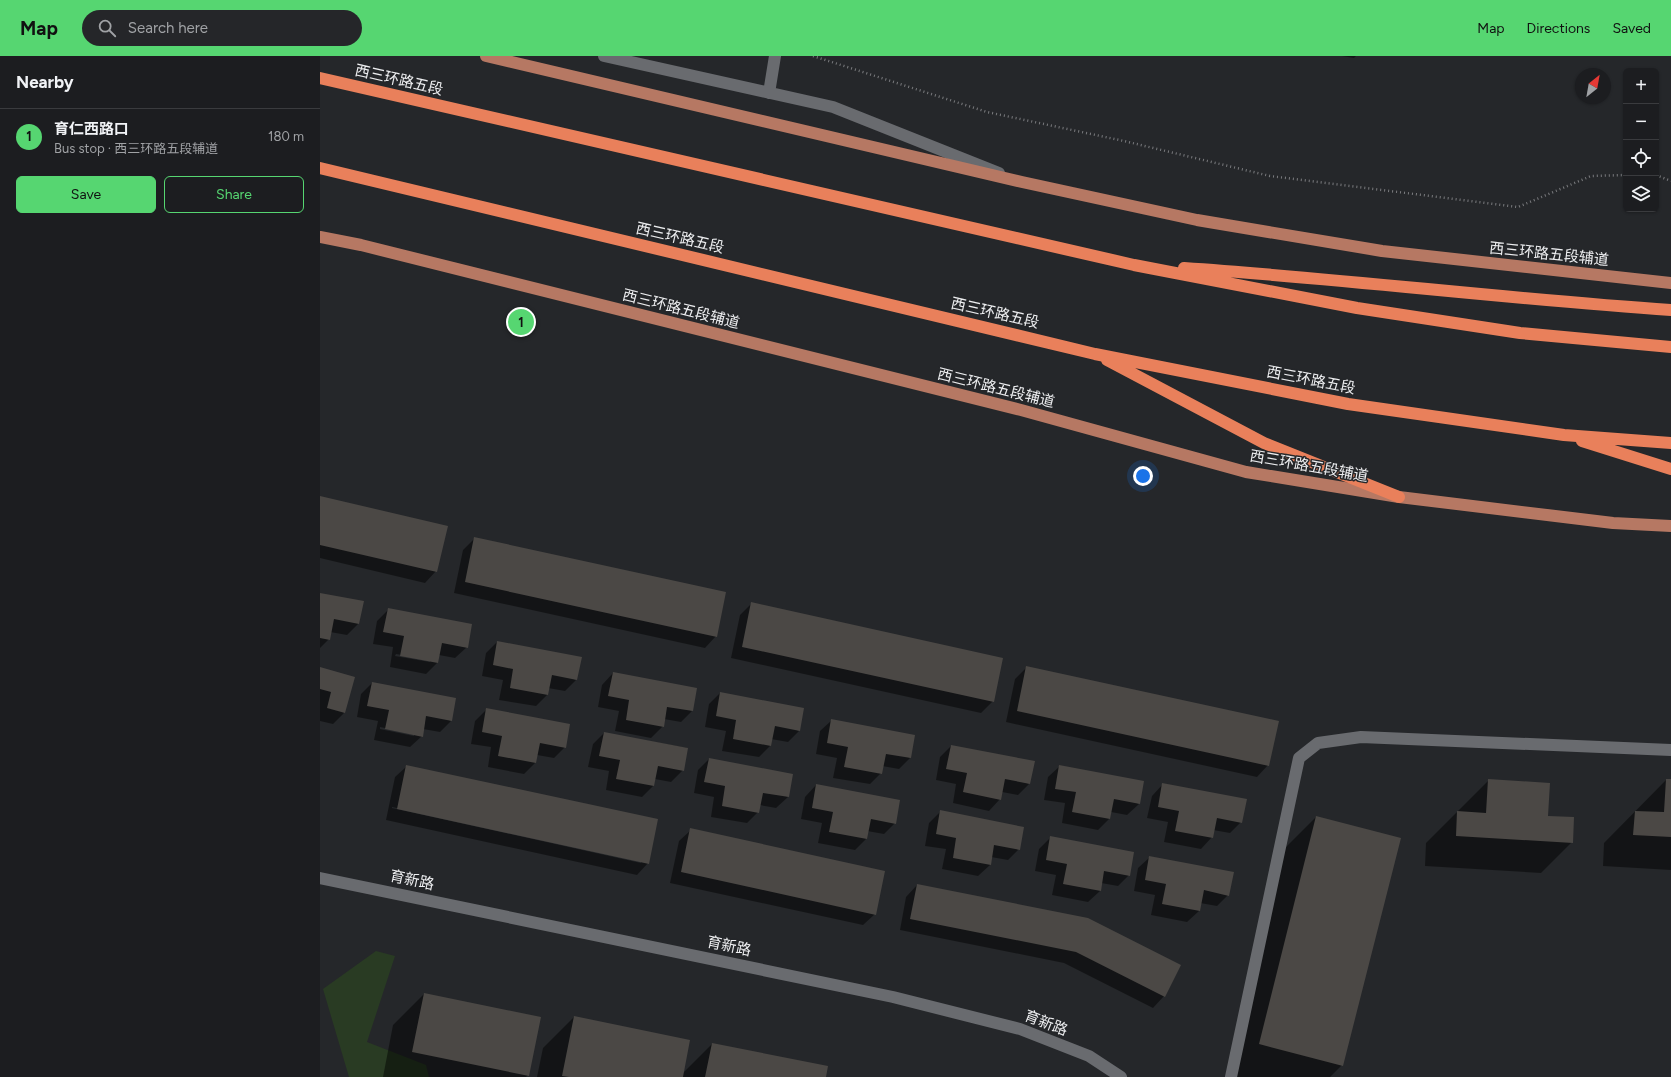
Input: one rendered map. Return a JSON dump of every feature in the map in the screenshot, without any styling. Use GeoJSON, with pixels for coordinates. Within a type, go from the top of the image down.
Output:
{"type":"FeatureCollection","features":[{"type":"Feature","properties":{"kind":"highway","name":"西三环路五段"},"geometry":{"type":"LineString","coordinates":[[320,78],[1134,265],[1388,313],[1520,333],[1671,347]]}},
{"type":"Feature","properties":{"kind":"highway","name":"西三环路五段"},"geometry":{"type":"LineString","coordinates":[[320,168],[1095,354],[1348,404],[1564,435],[1671,443]]}},
{"type":"Feature","properties":{"kind":"highway"},"geometry":{"type":"LineString","coordinates":[[1134,265],[1390,284],[1571,303],[1671,310]]}},
{"type":"Feature","properties":{"kind":"highway"},"geometry":{"type":"LineString","coordinates":[[1095,354],[1264,443],[1399,497]]}},
{"type":"Feature","properties":{"kind":"highway"},"geometry":{"type":"LineString","coordinates":[[1564,435],[1671,469]]}},
{"type":"Feature","properties":{"kind":"main road","name":"西三环路五段辅道"},"geometry":{"type":"LineString","coordinates":[[486,56],[1022,182],[1197,220],[1382,251],[1671,283]]}},
{"type":"Feature","properties":{"kind":"main road","name":"西三环路五段辅道"},"geometry":{"type":"LineString","coordinates":[[320,238],[360,245],[1021,410],[1246,472],[1399,497],[1613,523],[1671,526]]}},
{"type":"Feature","properties":{"kind":"street"},"geometry":{"type":"LineString","coordinates":[[604,56],[833,107],[1022,182]]}},
{"type":"Feature","properties":{"kind":"street"},"geometry":{"type":"LineString","coordinates":[[769,93],[775,56]]}},
{"type":"Feature","properties":{"kind":"street"},"geometry":{"type":"LineString","coordinates":[[1231,1077],[1299,758],[1318,743],[1361,737],[1671,750]]}},
{"type":"Feature","properties":{"kind":"street","name":"育新路"},"geometry":{"type":"LineString","coordinates":[[320,878],[893,997],[1020,1029],[1089,1056],[1122,1077]]}},
{"type":"Feature","properties":{"kind":"path"},"geometry":{"type":"LineString","coordinates":[[813,56],[987,112],[1124,141],[1270,176],[1518,207],[1591,176],[1623,175]]}},
{"type":"Feature","properties":{"kind":"path"},"geometry":{"type":"LineString","coordinates":[[1658,176],[1671,181]]}},
{"type":"Feature","properties":{"kind":"green space"},"geometry":{"type":"Polygon","coordinates":[[[376,951],[395,956],[367,1042],[426,1065],[429,1077],[349,1077],[323,989],[376,951]]]}},
{"type":"Feature","properties":{"kind":"building"},"geometry":{"type":"Polygon","coordinates":[[[320,496],[448,526],[437,572],[320,545],[320,496]]]}},
{"type":"Feature","properties":{"kind":"building"},"geometry":{"type":"Polygon","coordinates":[[[474,537],[726,592],[717,637],[465,582],[474,537]]]}},
{"type":"Feature","properties":{"kind":"building"},"geometry":{"type":"Polygon","coordinates":[[[320,593],[364,601],[359,624],[334,619],[330,640],[320,638],[320,593]]]}},
{"type":"Feature","properties":{"kind":"building"},"geometry":{"type":"Polygon","coordinates":[[[751,602],[1003,658],[994,702],[742,647],[751,602]]]}},
{"type":"Feature","properties":{"kind":"building"},"geometry":{"type":"Polygon","coordinates":[[[388,608],[472,624],[468,648],[442,643],[438,663],[400,656],[404,636],[383,632],[388,608]]]}},
{"type":"Feature","properties":{"kind":"building"},"geometry":{"type":"Polygon","coordinates":[[[497,641],[582,657],[577,680],[552,675],[548,695],[510,688],[513,669],[493,665],[497,641]]]}},
{"type":"Feature","properties":{"kind":"building"},"geometry":{"type":"Polygon","coordinates":[[[1026,666],[1279,721],[1269,766],[1017,711],[1026,666]]]}},
{"type":"Feature","properties":{"kind":"building"},"geometry":{"type":"Polygon","coordinates":[[[320,667],[355,677],[345,713],[327,708],[331,692],[320,689],[320,667]]]}},
{"type":"Feature","properties":{"kind":"building"},"geometry":{"type":"Polygon","coordinates":[[[613,672],[697,688],[693,711],[667,707],[664,727],[626,720],[629,700],[608,696],[613,672]]]}},
{"type":"Feature","properties":{"kind":"building"},"geometry":{"type":"Polygon","coordinates":[[[372,682],[456,698],[452,721],[426,716],[423,737],[385,729],[389,710],[367,706],[372,682]]]}},
{"type":"Feature","properties":{"kind":"building"},"geometry":{"type":"Polygon","coordinates":[[[720,692],[804,708],[800,731],[775,726],[771,746],[733,739],[736,720],[716,716],[720,692]]]}},
{"type":"Feature","properties":{"kind":"building"},"geometry":{"type":"Polygon","coordinates":[[[486,708],[570,724],[566,748],[540,743],[536,763],[498,756],[502,736],[482,732],[486,708]]]}},
{"type":"Feature","properties":{"kind":"building"},"geometry":{"type":"Polygon","coordinates":[[[831,719],[915,735],[911,758],[886,754],[882,774],[844,767],[848,747],[827,743],[831,719]]]}},
{"type":"Feature","properties":{"kind":"building"},"geometry":{"type":"Polygon","coordinates":[[[604,732],[688,748],[684,771],[658,766],[654,786],[616,779],[620,760],[599,756],[604,732]]]}},
{"type":"Feature","properties":{"kind":"building"},"geometry":{"type":"Polygon","coordinates":[[[951,745],[1035,761],[1030,784],[1005,779],[1001,800],[963,792],[967,773],[946,769],[951,745]]]}},
{"type":"Feature","properties":{"kind":"building"},"geometry":{"type":"Polygon","coordinates":[[[709,758],[793,774],[789,797],[763,793],[759,813],[722,806],[725,786],[704,782],[709,758]]]}},
{"type":"Feature","properties":{"kind":"building"},"geometry":{"type":"Polygon","coordinates":[[[406,765],[658,819],[649,864],[397,809],[406,765]]]}},
{"type":"Feature","properties":{"kind":"building"},"geometry":{"type":"Polygon","coordinates":[[[1059,765],[1144,781],[1140,804],[1114,799],[1110,819],[1072,812],[1076,792],[1055,789],[1059,765]]]}},
{"type":"Feature","properties":{"kind":"building"},"geometry":{"type":"Polygon","coordinates":[[[1488,779],[1550,783],[1548,816],[1574,817],[1573,843],[1456,836],[1457,811],[1486,813],[1488,779]]]}},
{"type":"Feature","properties":{"kind":"building"},"geometry":{"type":"Polygon","coordinates":[[[1666,779],[1671,779],[1671,837],[1633,835],[1635,811],[1664,812],[1666,779]]]}},
{"type":"Feature","properties":{"kind":"building"},"geometry":{"type":"Polygon","coordinates":[[[1162,783],[1247,799],[1242,823],[1217,818],[1213,838],[1175,831],[1179,811],[1158,807],[1162,783]]]}},
{"type":"Feature","properties":{"kind":"building"},"geometry":{"type":"Polygon","coordinates":[[[816,784],[900,800],[896,824],[871,819],[867,839],[829,832],[833,812],[812,808],[816,784]]]}},
{"type":"Feature","properties":{"kind":"building"},"geometry":{"type":"Polygon","coordinates":[[[940,810],[1024,827],[1020,850],[994,845],[991,865],[953,858],[956,838],[936,834],[940,810]]]}},
{"type":"Feature","properties":{"kind":"building"},"geometry":{"type":"Polygon","coordinates":[[[1316,816],[1401,838],[1343,1066],[1259,1044],[1316,816]]]}},
{"type":"Feature","properties":{"kind":"building"},"geometry":{"type":"Polygon","coordinates":[[[690,828],[885,871],[876,915],[681,872],[690,828]]]}},
{"type":"Feature","properties":{"kind":"building"},"geometry":{"type":"Polygon","coordinates":[[[1050,836],[1134,852],[1130,876],[1104,871],[1101,891],[1063,884],[1067,864],[1046,860],[1050,836]]]}},
{"type":"Feature","properties":{"kind":"building"},"geometry":{"type":"Polygon","coordinates":[[[1149,856],[1234,872],[1229,896],[1204,890],[1200,911],[1162,904],[1166,884],[1145,880],[1149,856]]]}},
{"type":"Feature","properties":{"kind":"building"},"geometry":{"type":"Polygon","coordinates":[[[917,884],[1088,918],[1181,965],[1165,997],[1076,952],[910,919],[917,884]]]}},
{"type":"Feature","properties":{"kind":"building"},"geometry":{"type":"Polygon","coordinates":[[[424,993],[541,1017],[529,1076],[412,1052],[424,993]]]}},
{"type":"Feature","properties":{"kind":"building"},"geometry":{"type":"Polygon","coordinates":[[[574,1016],[690,1040],[683,1077],[562,1076],[574,1016]]]}},
{"type":"Feature","properties":{"kind":"building"},"geometry":{"type":"Polygon","coordinates":[[[712,1043],[828,1066],[826,1077],[705,1077],[712,1043]]]}},
{"type":"Feature","properties":{"kind":"place","name":"育仁西路口"},"geometry":{"type":"Point","coordinates":[521,322]}}]}
